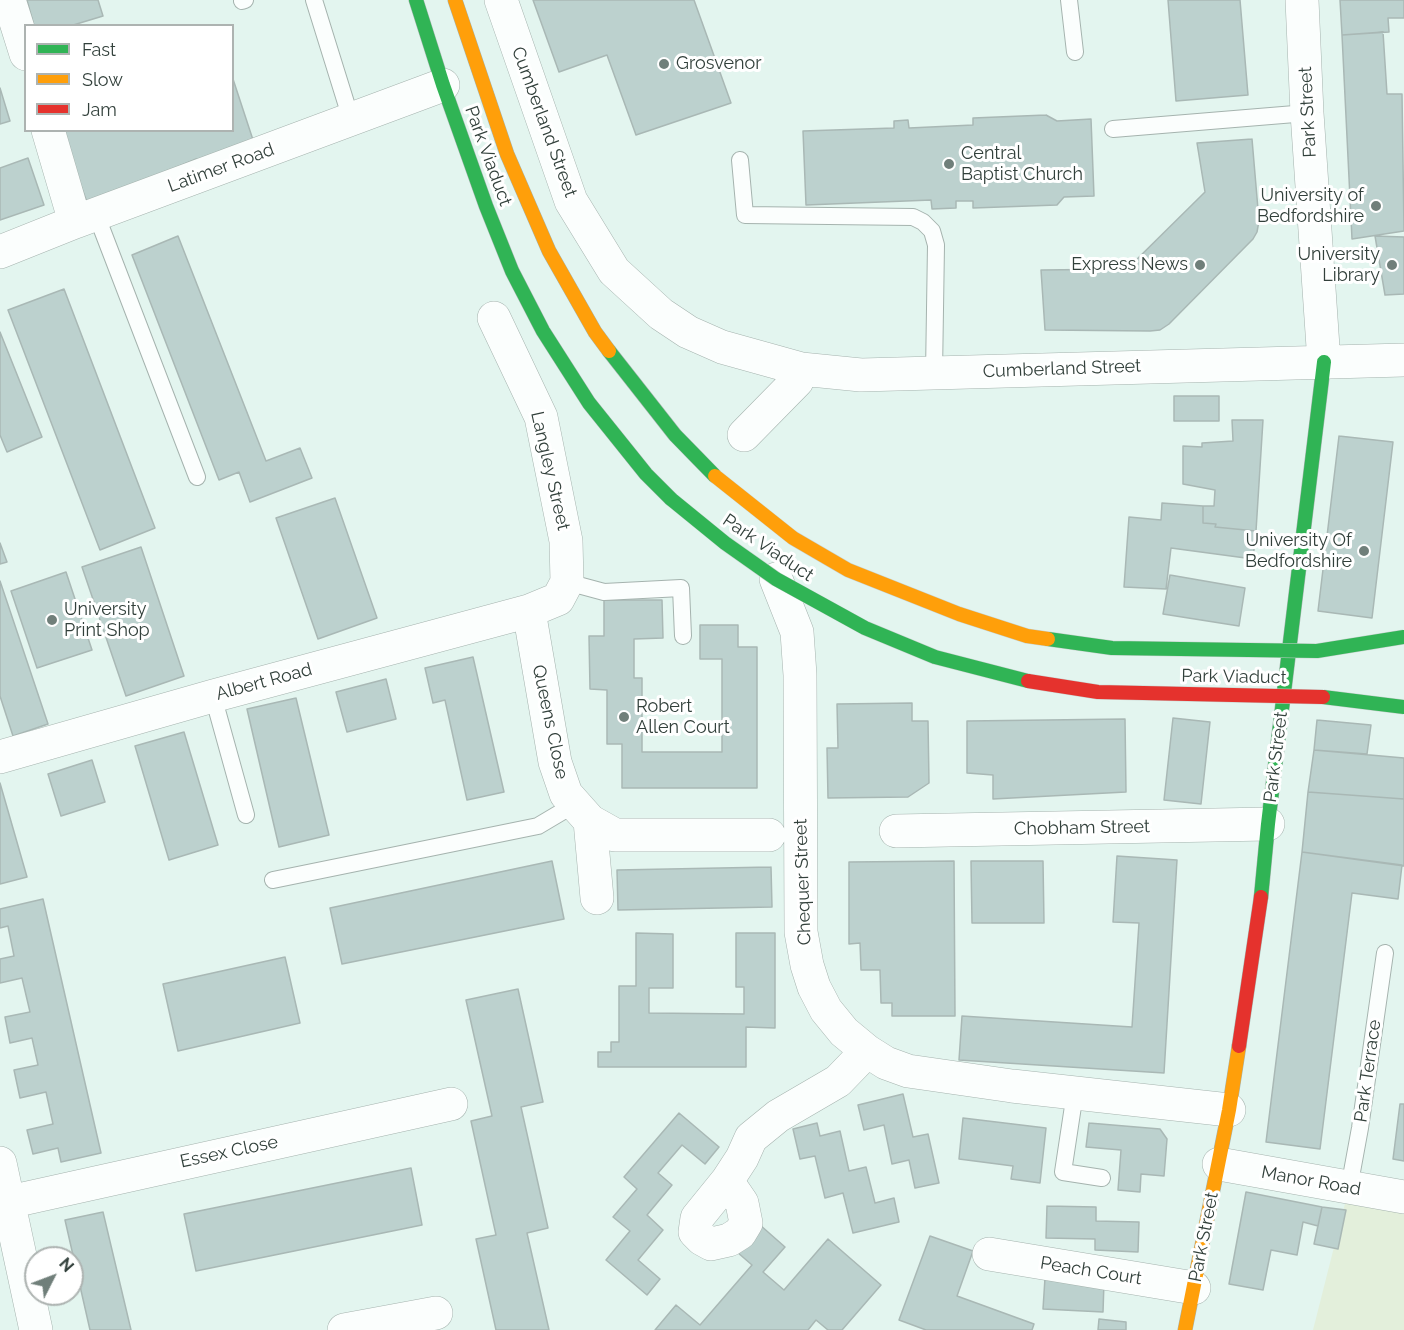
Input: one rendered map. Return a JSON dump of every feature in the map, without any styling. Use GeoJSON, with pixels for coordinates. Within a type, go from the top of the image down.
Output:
{"type":"FeatureCollection","features":[{"type":"Feature","properties":{"kind":"main road","name":"Park Viaduct"},"geometry":{"type":"LineString","coordinates":[[416,0],[486,206],[512,271],[543,331],[589,403],[646,474],[671,499],[724,543],[776,579],[864,628],[935,657],[1018,680],[1098,692],[1331,697],[1404,707]]}},
{"type":"Feature","properties":{"kind":"main road","name":"Park Viaduct"},"geometry":{"type":"LineString","coordinates":[[456,0],[507,154],[549,251],[595,332],[675,435],[714,476],[793,538],[848,570],[959,614],[1027,636],[1112,648],[1317,651],[1404,637]]}},
{"type":"Feature","properties":{"kind":"main road","name":"Park Street"},"geometry":{"type":"LineString","coordinates":[[1185,1330],[1219,1164],[1263,883],[1268,824],[1324,362]]}},
{"type":"Feature","properties":{"kind":"street"},"geometry":{"type":"LineString","coordinates":[[9,0],[24,48]]}},
{"type":"Feature","properties":{"kind":"street","name":"Cumberland Street"},"geometry":{"type":"LineString","coordinates":[[501,0],[571,201],[614,271],[661,314],[688,332],[722,347],[801,369],[861,375],[1404,360]]}},
{"type":"Feature","properties":{"kind":"street","name":"Park Street"},"geometry":{"type":"LineString","coordinates":[[1302,0],[1307,113],[1324,362]]}},
{"type":"Feature","properties":{"kind":"street","name":"Latimer Road"},"geometry":{"type":"LineString","coordinates":[[0,252],[443,85]]}},
{"type":"Feature","properties":{"kind":"street"},"geometry":{"type":"LineString","coordinates":[[49,132],[86,218]]}},
{"type":"Feature","properties":{"kind":"street","name":"Langley Street"},"geometry":{"type":"LineString","coordinates":[[494,318],[541,417],[566,541],[567,582]]}},
{"type":"Feature","properties":{"kind":"street"},"geometry":{"type":"LineString","coordinates":[[744,435],[797,381],[801,369]]}},
{"type":"Feature","properties":{"kind":"street","name":"Chequer Street"},"geometry":{"type":"LineString","coordinates":[[776,579],[797,632],[800,675],[801,932],[814,987],[826,1010],[844,1032],[886,1063],[908,1071],[1228,1110]]}},
{"type":"Feature","properties":{"kind":"street"},"geometry":{"type":"LineString","coordinates":[[529,611],[558,599],[567,582]]}},
{"type":"Feature","properties":{"kind":"street","name":"Albert Road"},"geometry":{"type":"LineString","coordinates":[[0,757],[213,696],[529,611]]}},
{"type":"Feature","properties":{"kind":"street","name":"Queens Close"},"geometry":{"type":"LineString","coordinates":[[529,611],[555,762],[566,794],[582,812]]}},
{"type":"Feature","properties":{"kind":"street"},"geometry":{"type":"LineString","coordinates":[[582,812],[615,835],[769,836]]}},
{"type":"Feature","properties":{"kind":"street"},"geometry":{"type":"LineString","coordinates":[[582,812],[597,898]]}},
{"type":"Feature","properties":{"kind":"street","name":"Chobham Street"},"geometry":{"type":"LineString","coordinates":[[896,831],[1268,824]]}},
{"type":"Feature","properties":{"kind":"street"},"geometry":{"type":"LineString","coordinates":[[727,1181],[742,1158],[751,1138],[778,1116],[838,1081],[867,1051]]}},
{"type":"Feature","properties":{"kind":"street","name":"Essex Close"},"geometry":{"type":"LineString","coordinates":[[9,1202],[451,1104]]}},
{"type":"Feature","properties":{"kind":"street"},"geometry":{"type":"LineString","coordinates":[[0,1163],[36,1330]]}},
{"type":"Feature","properties":{"kind":"street","name":"Manor Road"},"geometry":{"type":"LineString","coordinates":[[1219,1164],[1404,1197]]}},
{"type":"Feature","properties":{"kind":"street","name":"Peach Court"},"geometry":{"type":"LineString","coordinates":[[989,1254],[1194,1288]]}},
{"type":"Feature","properties":{"kind":"street"},"geometry":{"type":"LineString","coordinates":[[344,1330],[436,1313]]}},
{"type":"Feature","properties":{"kind":"lane"},"geometry":{"type":"LineString","coordinates":[[314,0],[351,119]]}},
{"type":"Feature","properties":{"kind":"lane"},"geometry":{"type":"LineString","coordinates":[[1069,0],[1075,51]]}},
{"type":"Feature","properties":{"kind":"lane"},"geometry":{"type":"LineString","coordinates":[[1113,129],[1307,113]]}},
{"type":"Feature","properties":{"kind":"lane"},"geometry":{"type":"LineString","coordinates":[[740,160],[745,215],[913,217],[923,222],[932,231],[936,245],[934,373]]}},
{"type":"Feature","properties":{"kind":"lane"},"geometry":{"type":"LineString","coordinates":[[86,218],[197,477]]}},
{"type":"Feature","properties":{"kind":"lane"},"geometry":{"type":"LineString","coordinates":[[567,582],[604,592],[681,588],[683,636]]}},
{"type":"Feature","properties":{"kind":"lane"},"geometry":{"type":"LineString","coordinates":[[213,696],[246,815]]}},
{"type":"Feature","properties":{"kind":"lane"},"geometry":{"type":"LineString","coordinates":[[273,880],[538,826],[582,812]]}},
{"type":"Feature","properties":{"kind":"lane","name":"Park Terrace"},"geometry":{"type":"LineString","coordinates":[[1349,1188],[1385,953]]}},
{"type":"Feature","properties":{"kind":"lane"},"geometry":{"type":"LineString","coordinates":[[1075,1093],[1063,1172],[1102,1178]]}},
{"type":"Feature","properties":{"kind":"green space"},"geometry":{"type":"Polygon","coordinates":[[[1349,1188],[1404,1201],[1404,1330],[1313,1330],[1349,1188]]]}},
{"type":"Feature","properties":{"kind":"building"},"geometry":{"type":"Polygon","coordinates":[[[27,0],[98,0],[103,16],[77,24],[33,24],[27,0]]]}},
{"type":"Feature","properties":{"kind":"building","name":"Grosvenor"},"geometry":{"type":"Polygon","coordinates":[[[533,0],[694,0],[731,103],[636,135],[607,55],[559,72],[533,0]]]}},
{"type":"Feature","properties":{"kind":"building"},"geometry":{"type":"Polygon","coordinates":[[[1168,0],[1240,0],[1248,95],[1176,101],[1168,0]]]}},
{"type":"Feature","properties":{"kind":"building"},"geometry":{"type":"Polygon","coordinates":[[[1340,0],[1404,0],[1404,18],[1388,18],[1389,32],[1342,35],[1340,0]]]}},
{"type":"Feature","properties":{"kind":"building"},"geometry":{"type":"Polygon","coordinates":[[[1383,32],[1387,94],[1402,94],[1404,231],[1352,239],[1342,35],[1383,32]]]}},
{"type":"Feature","properties":{"kind":"building"},"geometry":{"type":"Polygon","coordinates":[[[234,82],[255,146],[211,164],[196,159],[147,180],[90,210],[61,132],[234,132],[234,82]]]}},
{"type":"Feature","properties":{"kind":"building"},"geometry":{"type":"Polygon","coordinates":[[[0,88],[10,121],[0,124],[0,88]]]}},
{"type":"Feature","properties":{"kind":"building","name":"Central Baptist Church"},"geometry":{"type":"Polygon","coordinates":[[[1046,115],[1057,121],[1091,119],[1094,196],[1064,197],[1057,205],[973,208],[973,201],[956,201],[956,208],[932,209],[931,200],[806,205],[803,131],[894,128],[894,121],[908,120],[909,128],[973,125],[973,118],[1046,115]]]}},
{"type":"Feature","properties":{"kind":"building"},"geometry":{"type":"Polygon","coordinates":[[[1252,139],[1259,221],[1257,232],[1253,239],[1169,324],[1160,330],[1150,331],[1045,330],[1041,270],[1127,269],[1205,192],[1197,143],[1252,139]]]}},
{"type":"Feature","properties":{"kind":"building"},"geometry":{"type":"Polygon","coordinates":[[[28,158],[44,205],[0,220],[0,168],[28,158]]]}},
{"type":"Feature","properties":{"kind":"building"},"geometry":{"type":"Polygon","coordinates":[[[178,236],[266,461],[300,448],[312,478],[250,502],[239,472],[219,480],[132,255],[178,236]]]}},
{"type":"Feature","properties":{"kind":"building","name":"University Library"},"geometry":{"type":"Polygon","coordinates":[[[1375,236],[1404,237],[1404,294],[1385,295],[1375,236]]]}},
{"type":"Feature","properties":{"kind":"building"},"geometry":{"type":"Polygon","coordinates":[[[64,289],[155,528],[100,550],[8,310],[64,289]]]}},
{"type":"Feature","properties":{"kind":"building"},"geometry":{"type":"Polygon","coordinates":[[[0,332],[42,437],[7,452],[0,435],[0,332]]]}},
{"type":"Feature","properties":{"kind":"building"},"geometry":{"type":"Polygon","coordinates":[[[1174,396],[1219,396],[1219,421],[1174,421],[1174,396]]]}},
{"type":"Feature","properties":{"kind":"building"},"geometry":{"type":"Polygon","coordinates":[[[1232,420],[1263,420],[1256,531],[1215,527],[1216,524],[1203,523],[1203,506],[1214,506],[1215,490],[1183,484],[1183,446],[1202,447],[1202,443],[1233,441],[1232,420]]]}},
{"type":"Feature","properties":{"kind":"building","name":"University Of Bedfordshire"},"geometry":{"type":"Polygon","coordinates":[[[1339,436],[1393,442],[1372,618],[1318,611],[1339,436]]]}},
{"type":"Feature","properties":{"kind":"building"},"geometry":{"type":"Polygon","coordinates":[[[335,498],[377,618],[318,639],[276,518],[335,498]]]}},
{"type":"Feature","properties":{"kind":"building"},"geometry":{"type":"Polygon","coordinates":[[[1162,503],[1203,506],[1203,523],[1216,524],[1215,527],[1256,531],[1253,559],[1171,548],[1166,589],[1124,587],[1129,517],[1161,520],[1162,503]]]}},
{"type":"Feature","properties":{"kind":"building"},"geometry":{"type":"Polygon","coordinates":[[[0,543],[7,562],[0,564],[0,543]]]}},
{"type":"Feature","properties":{"kind":"building"},"geometry":{"type":"Polygon","coordinates":[[[141,547],[184,676],[126,696],[82,567],[141,547]]]}},
{"type":"Feature","properties":{"kind":"building","name":"University Print Shop"},"geometry":{"type":"Polygon","coordinates":[[[66,572],[92,650],[37,668],[11,591],[66,572]]]}},
{"type":"Feature","properties":{"kind":"building"},"geometry":{"type":"Polygon","coordinates":[[[1170,575],[1245,588],[1239,626],[1163,614],[1170,575]]]}},
{"type":"Feature","properties":{"kind":"building"},"geometry":{"type":"Polygon","coordinates":[[[0,581],[48,724],[13,736],[0,696],[0,581]]]}},
{"type":"Feature","properties":{"kind":"building","name":"Robert Allen Court"},"geometry":{"type":"Polygon","coordinates":[[[604,600],[662,600],[663,638],[634,639],[634,678],[642,678],[642,752],[722,752],[722,659],[700,659],[700,625],[738,625],[738,647],[757,647],[757,788],[622,788],[622,744],[607,744],[607,690],[590,689],[589,636],[604,636],[604,600]]]}},
{"type":"Feature","properties":{"kind":"building"},"geometry":{"type":"Polygon","coordinates":[[[473,657],[504,792],[467,800],[445,700],[433,703],[425,668],[473,657]]]}},
{"type":"Feature","properties":{"kind":"building"},"geometry":{"type":"Polygon","coordinates":[[[386,679],[396,719],[347,732],[336,692],[386,679]]]}},
{"type":"Feature","properties":{"kind":"building"},"geometry":{"type":"Polygon","coordinates":[[[296,698],[329,835],[279,847],[247,709],[296,698]]]}},
{"type":"Feature","properties":{"kind":"building"},"geometry":{"type":"Polygon","coordinates":[[[912,703],[912,721],[928,721],[929,783],[908,797],[828,798],[827,748],[838,748],[837,704],[912,703]]]}},
{"type":"Feature","properties":{"kind":"building"},"geometry":{"type":"Polygon","coordinates":[[[1173,718],[1210,722],[1201,804],[1164,800],[1173,718]]]}},
{"type":"Feature","properties":{"kind":"building"},"geometry":{"type":"Polygon","coordinates":[[[1125,719],[1126,792],[993,799],[993,775],[967,773],[967,721],[1125,719]]]}},
{"type":"Feature","properties":{"kind":"building"},"geometry":{"type":"Polygon","coordinates":[[[1317,720],[1371,725],[1367,754],[1314,750],[1317,720]]]}},
{"type":"Feature","properties":{"kind":"building"},"geometry":{"type":"Polygon","coordinates":[[[184,732],[218,845],[169,860],[135,746],[184,732]]]}},
{"type":"Feature","properties":{"kind":"building"},"geometry":{"type":"Polygon","coordinates":[[[1314,750],[1404,758],[1404,799],[1308,792],[1314,750]]]}},
{"type":"Feature","properties":{"kind":"building"},"geometry":{"type":"Polygon","coordinates":[[[92,760],[105,802],[61,816],[48,774],[92,760]]]}},
{"type":"Feature","properties":{"kind":"building"},"geometry":{"type":"Polygon","coordinates":[[[0,783],[27,877],[0,884],[0,783]]]}},
{"type":"Feature","properties":{"kind":"building"},"geometry":{"type":"Polygon","coordinates":[[[1308,792],[1404,799],[1404,866],[1302,852],[1308,792]]]}},
{"type":"Feature","properties":{"kind":"building"},"geometry":{"type":"Polygon","coordinates":[[[1302,852],[1402,865],[1398,899],[1352,893],[1320,1149],[1266,1142],[1302,852]]]}},
{"type":"Feature","properties":{"kind":"building"},"geometry":{"type":"Polygon","coordinates":[[[1117,856],[1177,860],[1164,1073],[959,1060],[962,1016],[1132,1027],[1139,923],[1113,922],[1117,856]]]}},
{"type":"Feature","properties":{"kind":"building"},"geometry":{"type":"Polygon","coordinates":[[[552,861],[564,919],[342,964],[330,908],[552,861]]]}},
{"type":"Feature","properties":{"kind":"building"},"geometry":{"type":"Polygon","coordinates":[[[954,861],[955,1016],[892,1016],[892,1003],[881,1003],[880,970],[861,970],[860,943],[849,944],[849,862],[954,861]]]}},
{"type":"Feature","properties":{"kind":"building"},"geometry":{"type":"Polygon","coordinates":[[[971,861],[1043,861],[1044,923],[972,923],[971,861]]]}},
{"type":"Feature","properties":{"kind":"building"},"geometry":{"type":"Polygon","coordinates":[[[771,867],[772,907],[618,910],[617,870],[771,867]]]}},
{"type":"Feature","properties":{"kind":"building"},"geometry":{"type":"Polygon","coordinates":[[[43,899],[101,1153],[61,1162],[58,1148],[33,1154],[27,1130],[53,1124],[46,1092],[20,1098],[14,1070],[38,1065],[32,1038],[10,1043],[5,1017],[30,1012],[22,978],[0,983],[0,959],[14,956],[8,926],[0,928],[0,909],[43,899]]]}},
{"type":"Feature","properties":{"kind":"building"},"geometry":{"type":"Polygon","coordinates":[[[636,933],[673,934],[673,988],[649,988],[649,1013],[744,1014],[744,987],[736,987],[736,933],[775,933],[775,1028],[746,1027],[746,1067],[598,1067],[598,1052],[611,1052],[611,1042],[619,1042],[619,986],[636,986],[636,933]]]}},
{"type":"Feature","properties":{"kind":"building"},"geometry":{"type":"Polygon","coordinates":[[[285,957],[300,1023],[178,1051],[163,984],[285,957]]]}},
{"type":"Feature","properties":{"kind":"building"},"geometry":{"type":"Polygon","coordinates":[[[518,989],[543,1102],[521,1107],[548,1228],[527,1233],[549,1330],[496,1330],[476,1239],[496,1235],[471,1121],[492,1116],[466,1000],[518,989]]]}},
{"type":"Feature","properties":{"kind":"building"},"geometry":{"type":"Polygon","coordinates":[[[903,1094],[913,1137],[928,1134],[939,1183],[915,1188],[909,1160],[892,1164],[884,1125],[864,1130],[858,1105],[903,1094]]]}},
{"type":"Feature","properties":{"kind":"building"},"geometry":{"type":"Polygon","coordinates":[[[1400,1104],[1404,1104],[1404,1161],[1393,1159],[1400,1104]]]}},
{"type":"Feature","properties":{"kind":"building"},"geometry":{"type":"Polygon","coordinates":[[[679,1113],[719,1147],[705,1164],[682,1145],[658,1173],[672,1185],[647,1215],[663,1230],[638,1260],[660,1279],[647,1295],[606,1260],[630,1231],[613,1217],[637,1189],[624,1177],[679,1113]]]}},
{"type":"Feature","properties":{"kind":"building"},"geometry":{"type":"Polygon","coordinates":[[[963,1118],[1046,1128],[1040,1183],[1011,1179],[1013,1166],[959,1159],[963,1118]]]}},
{"type":"Feature","properties":{"kind":"building"},"geometry":{"type":"Polygon","coordinates":[[[817,1123],[820,1136],[840,1131],[849,1171],[866,1167],[875,1203],[894,1198],[899,1222],[853,1233],[843,1193],[825,1198],[815,1156],[800,1159],[793,1129],[817,1123]]]}},
{"type":"Feature","properties":{"kind":"building"},"geometry":{"type":"Polygon","coordinates":[[[1089,1123],[1160,1129],[1167,1139],[1164,1176],[1141,1174],[1140,1192],[1118,1190],[1121,1150],[1086,1147],[1089,1123]]]}},
{"type":"Feature","properties":{"kind":"building"},"geometry":{"type":"Polygon","coordinates":[[[411,1168],[422,1225],[196,1271],[184,1214],[411,1168]]]}},
{"type":"Feature","properties":{"kind":"building"},"geometry":{"type":"Polygon","coordinates":[[[1246,1192],[1322,1207],[1318,1226],[1303,1222],[1297,1255],[1271,1250],[1263,1290],[1229,1284],[1246,1192]]]}},
{"type":"Feature","properties":{"kind":"building"},"geometry":{"type":"Polygon","coordinates":[[[1047,1206],[1096,1207],[1096,1221],[1139,1222],[1138,1252],[1095,1250],[1095,1239],[1046,1238],[1047,1206]]]}},
{"type":"Feature","properties":{"kind":"building"},"geometry":{"type":"Polygon","coordinates":[[[1322,1207],[1346,1210],[1338,1249],[1314,1244],[1322,1207]]]}},
{"type":"Feature","properties":{"kind":"building"},"geometry":{"type":"Polygon","coordinates":[[[103,1212],[131,1330],[90,1330],[84,1304],[84,1246],[71,1246],[65,1220],[103,1212]]]}},
{"type":"Feature","properties":{"kind":"building"},"geometry":{"type":"Polygon","coordinates":[[[760,1225],[785,1247],[763,1272],[784,1290],[828,1239],[881,1285],[842,1330],[828,1330],[816,1320],[808,1330],[655,1330],[676,1305],[700,1325],[752,1265],[737,1252],[760,1225]]]}},
{"type":"Feature","properties":{"kind":"building"},"geometry":{"type":"Polygon","coordinates":[[[930,1236],[973,1251],[957,1296],[1034,1324],[1032,1330],[926,1330],[899,1320],[930,1236]]]}},
{"type":"Feature","properties":{"kind":"building"},"geometry":{"type":"Polygon","coordinates":[[[1045,1278],[1104,1282],[1103,1312],[1043,1309],[1045,1278]]]}},
{"type":"Feature","properties":{"kind":"building"},"geometry":{"type":"Polygon","coordinates":[[[1099,1319],[1126,1322],[1126,1330],[1098,1330],[1099,1319]]]}},
{"type":"Feature","properties":{"kind":"traffic: fast"},"geometry":{"type":"LineString","coordinates":[[416,0],[443,85],[512,271],[543,331],[589,403],[646,474],[671,499]]}},
{"type":"Feature","properties":{"kind":"traffic: fast"},"geometry":{"type":"LineString","coordinates":[[609,351],[675,435],[715,476]]}},
{"type":"Feature","properties":{"kind":"traffic: fast"},"geometry":{"type":"LineString","coordinates":[[1261,897],[1324,362]]}},
{"type":"Feature","properties":{"kind":"traffic: fast"},"geometry":{"type":"LineString","coordinates":[[671,499],[725,543],[776,579],[865,628],[935,657],[1028,681]]}},
{"type":"Feature","properties":{"kind":"traffic: fast"},"geometry":{"type":"LineString","coordinates":[[1048,639],[1112,648],[1317,651],[1404,637]]}},
{"type":"Feature","properties":{"kind":"traffic: fast"},"geometry":{"type":"LineString","coordinates":[[1323,697],[1404,707]]}},
{"type":"Feature","properties":{"kind":"traffic: slow"},"geometry":{"type":"LineString","coordinates":[[455,0],[507,154],[549,251],[595,332],[609,351]]}},
{"type":"Feature","properties":{"kind":"traffic: slow"},"geometry":{"type":"LineString","coordinates":[[715,476],[793,538],[848,570],[959,614],[1027,636],[1048,639]]}},
{"type":"Feature","properties":{"kind":"traffic: slow"},"geometry":{"type":"LineString","coordinates":[[1185,1330],[1229,1110],[1239,1046]]}},
{"type":"Feature","properties":{"kind":"traffic: jam"},"geometry":{"type":"LineString","coordinates":[[1028,681],[1098,692],[1323,697]]}},
{"type":"Feature","properties":{"kind":"traffic: jam"},"geometry":{"type":"LineString","coordinates":[[1239,1046],[1261,897]]}},
{"type":"Feature","properties":{"kind":"place","name":"Grosvenor"},"geometry":{"type":"Point","coordinates":[664,64]}},
{"type":"Feature","properties":{"kind":"place","name":"Central Baptist Church"},"geometry":{"type":"Point","coordinates":[949,164]}},
{"type":"Feature","properties":{"kind":"place","name":"University of Bedfordshire"},"geometry":{"type":"Point","coordinates":[1376,206]}},
{"type":"Feature","properties":{"kind":"place","name":"Express News"},"geometry":{"type":"Point","coordinates":[1200,265]}},
{"type":"Feature","properties":{"kind":"place","name":"University Library"},"geometry":{"type":"Point","coordinates":[1392,265]}},
{"type":"Feature","properties":{"kind":"place","name":"University Of Bedfordshire"},"geometry":{"type":"Point","coordinates":[1364,551]}},
{"type":"Feature","properties":{"kind":"place","name":"University Print Shop"},"geometry":{"type":"Point","coordinates":[52,620]}},
{"type":"Feature","properties":{"kind":"place","name":"Robert Allen Court"},"geometry":{"type":"Point","coordinates":[624,717]}}]}
